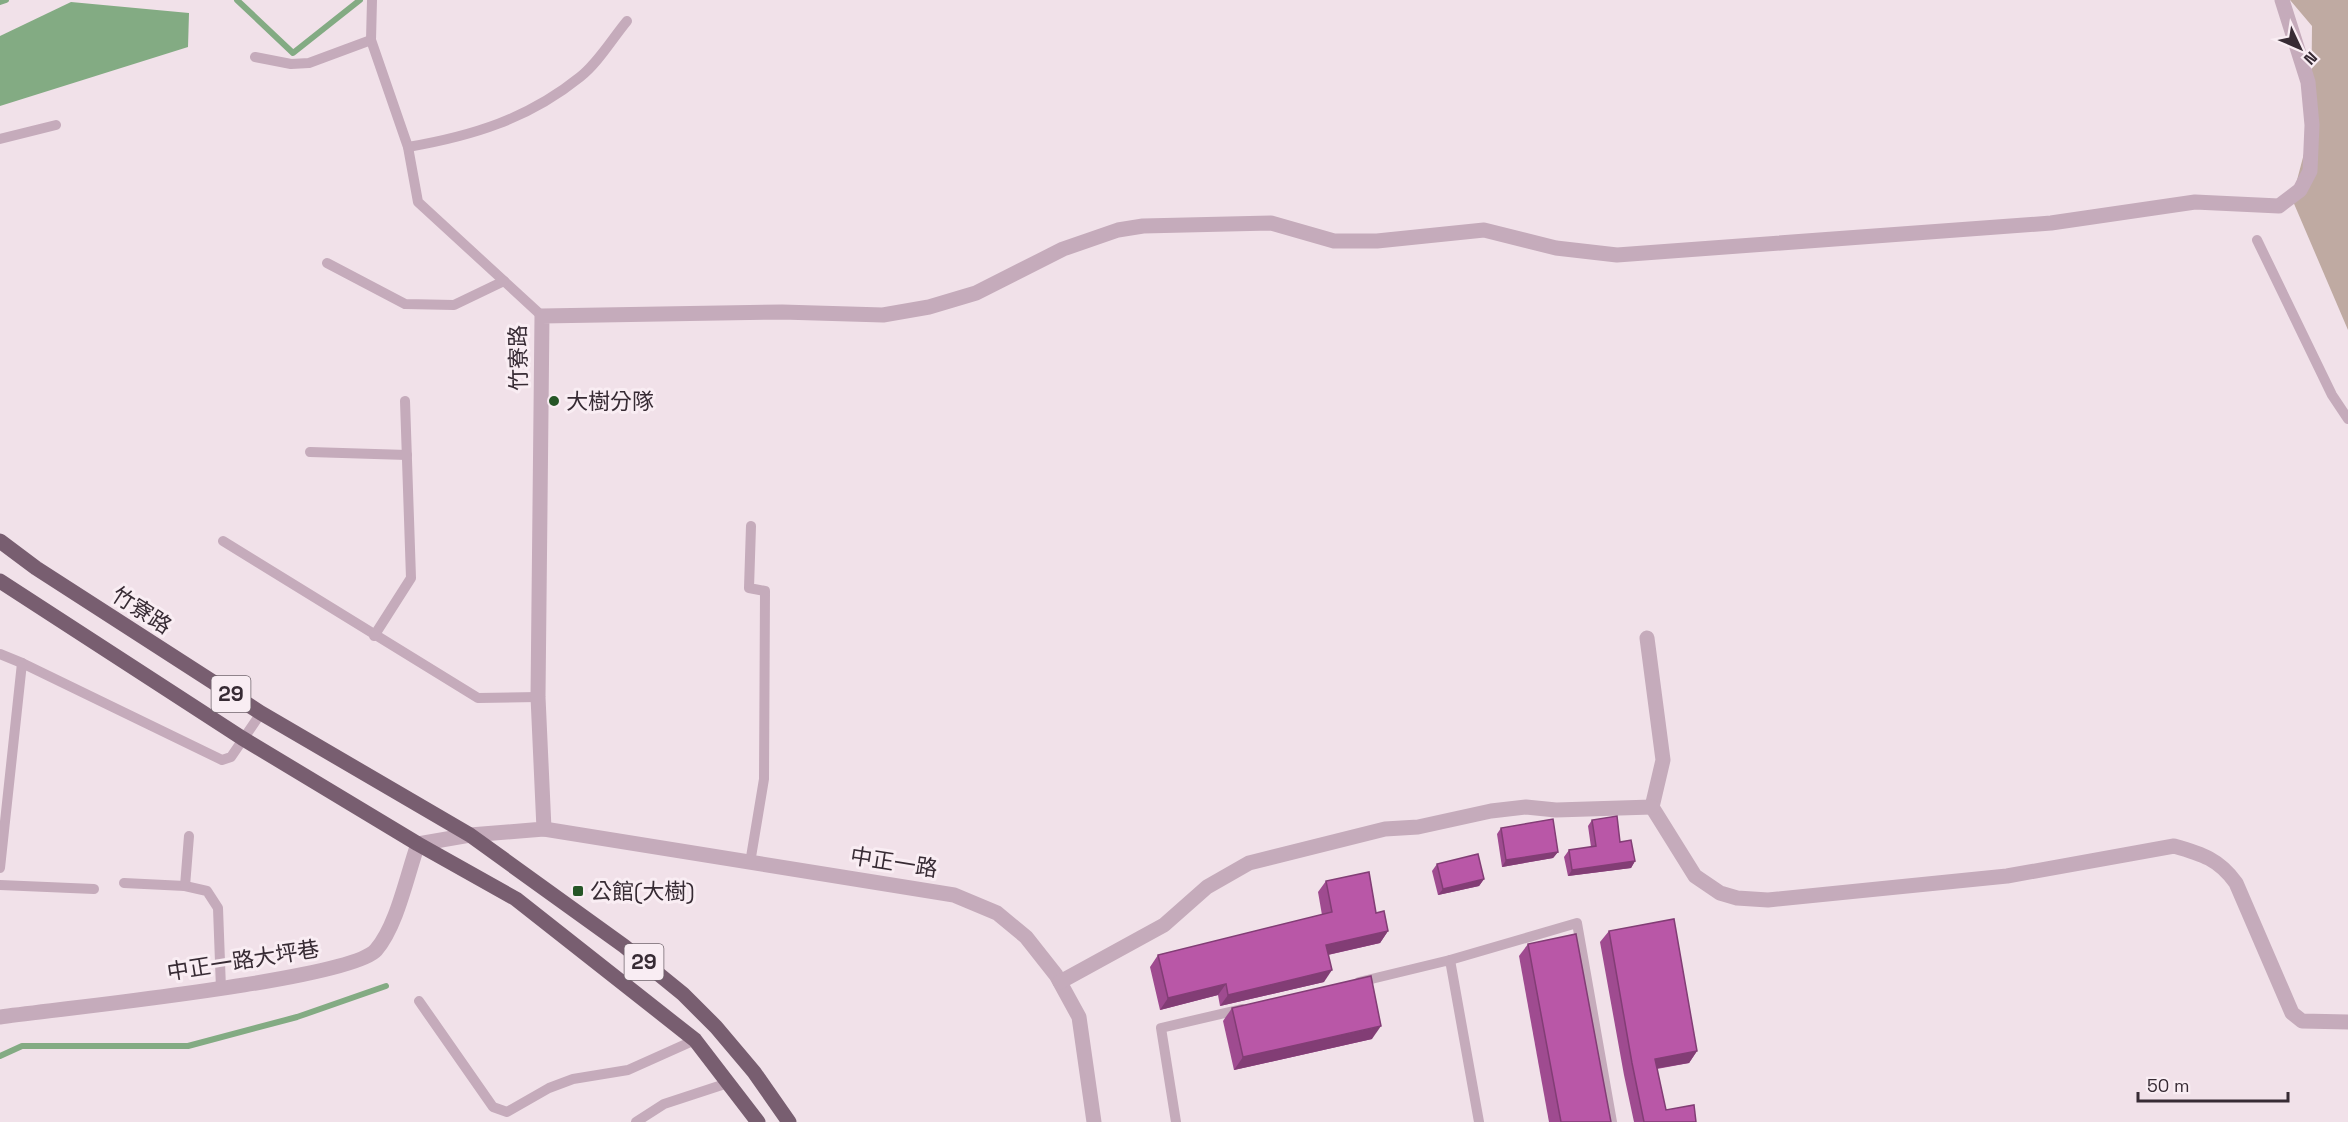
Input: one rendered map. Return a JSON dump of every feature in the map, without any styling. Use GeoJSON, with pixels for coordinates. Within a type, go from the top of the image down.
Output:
{"type":"FeatureCollection","features":[{"type":"Feature","properties":{"kind":"main road","name":"竹寮路"},"geometry":{"type":"LineString","coordinates":[[0,541],[36,568],[261,713],[470,835]]}},
{"type":"Feature","properties":{"kind":"main road","name":"29"},"geometry":{"type":"LineString","coordinates":[[0,581],[242,738],[418,844],[516,899],[695,1040],[758,1122]]}},
{"type":"Feature","properties":{"kind":"main road","name":"29"},"geometry":{"type":"LineString","coordinates":[[470,835],[624,946],[683,994],[716,1027],[754,1072],[789,1122]]}},
{"type":"Feature","properties":{"kind":"street"},"geometry":{"type":"LineString","coordinates":[[542,316],[782,312],[883,315],[928,307],[976,293],[1063,249],[1118,230],[1143,226],[1272,223],[1334,241],[1377,241],[1484,230],[1556,248],[1617,255],[2051,223],[2195,202],[2279,206],[2300,190],[2310,171],[2312,125],[2308,82],[2282,0]]}},
{"type":"Feature","properties":{"kind":"street","name":"竹寮路"},"geometry":{"type":"LineString","coordinates":[[542,316],[538,697],[544,830]]}},
{"type":"Feature","properties":{"kind":"street"},"geometry":{"type":"LineString","coordinates":[[1647,638],[1663,760],[1652,807],[1695,876],[1720,893],[1737,898],[1768,900],[2007,876],[2174,846],[2200,854],[2225,867],[2236,883],[2292,1012],[2302,1021],[2348,1022]]}},
{"type":"Feature","properties":{"kind":"street"},"geometry":{"type":"LineString","coordinates":[[1060,982],[1164,925],[1207,887],[1249,863],[1385,828],[1418,827],[1491,811],[1526,807],[1556,810],[1652,807]]}},
{"type":"Feature","properties":{"kind":"street"},"geometry":{"type":"LineString","coordinates":[[418,844],[470,835],[544,830]]}},
{"type":"Feature","properties":{"kind":"street","name":"中正一路"},"geometry":{"type":"LineString","coordinates":[[544,830],[954,895],[997,913],[1026,937],[1060,982],[1079,1017],[1094,1122]]}},
{"type":"Feature","properties":{"kind":"street","name":"中正一路大坪巷"},"geometry":{"type":"LineString","coordinates":[[0,1017],[221,988],[348,965],[375,951],[389,928],[418,844]]}},
{"type":"Feature","properties":{"kind":"lane","name":"竹寮路"},"geometry":{"type":"LineString","coordinates":[[372,4],[371,40],[408,147],[418,202],[542,316]]}},
{"type":"Feature","properties":{"kind":"lane"},"geometry":{"type":"LineString","coordinates":[[408,147],[460,138],[495,126],[542,102],[582,76],[627,21]]}},
{"type":"Feature","properties":{"kind":"lane"},"geometry":{"type":"LineString","coordinates":[[255,57],[291,64],[309,63],[371,40]]}},
{"type":"Feature","properties":{"kind":"lane"},"geometry":{"type":"LineString","coordinates":[[0,139],[56,124]]}},
{"type":"Feature","properties":{"kind":"lane"},"geometry":{"type":"LineString","coordinates":[[2257,240],[2332,395],[2348,419]]}},
{"type":"Feature","properties":{"kind":"lane"},"geometry":{"type":"LineString","coordinates":[[327,263],[405,304],[454,305],[504,281]]}},
{"type":"Feature","properties":{"kind":"lane"},"geometry":{"type":"LineString","coordinates":[[374,636],[411,578],[405,400]]}},
{"type":"Feature","properties":{"kind":"lane"},"geometry":{"type":"LineString","coordinates":[[310,452],[407,455]]}},
{"type":"Feature","properties":{"kind":"lane"},"geometry":{"type":"LineString","coordinates":[[750,862],[764,779],[765,626],[765,591],[749,588],[751,526]]}},
{"type":"Feature","properties":{"kind":"lane"},"geometry":{"type":"LineString","coordinates":[[223,541],[478,698],[538,697]]}},
{"type":"Feature","properties":{"kind":"lane"},"geometry":{"type":"LineString","coordinates":[[0,654],[222,760],[231,757],[261,713]]}},
{"type":"Feature","properties":{"kind":"lane"},"geometry":{"type":"LineString","coordinates":[[0,868],[22,663]]}},
{"type":"Feature","properties":{"kind":"lane"},"geometry":{"type":"LineString","coordinates":[[185,886],[189,836]]}},
{"type":"Feature","properties":{"kind":"lane"},"geometry":{"type":"LineString","coordinates":[[124,883],[185,886],[207,891],[218,908],[221,988]]}},
{"type":"Feature","properties":{"kind":"lane"},"geometry":{"type":"LineString","coordinates":[[0,885],[94,889]]}},
{"type":"Feature","properties":{"kind":"lane"},"geometry":{"type":"LineString","coordinates":[[1346,985],[1450,960],[1577,923],[1612,1122]]}},
{"type":"Feature","properties":{"kind":"lane"},"geometry":{"type":"LineString","coordinates":[[1450,960],[1479,1122]]}},
{"type":"Feature","properties":{"kind":"lane"},"geometry":{"type":"LineString","coordinates":[[420,1001],[493,1107],[507,1112],[549,1088],[573,1079],[628,1070],[695,1040]]}},
{"type":"Feature","properties":{"kind":"lane"},"geometry":{"type":"LineString","coordinates":[[1176,1122],[1161,1028],[1254,1006]]}},
{"type":"Feature","properties":{"kind":"lane"},"geometry":{"type":"LineString","coordinates":[[636,1122],[664,1104],[728,1083]]}},
{"type":"Feature","properties":{"kind":"shaded area"},"geometry":{"type":"Polygon","coordinates":[[[2290,0],[2348,0],[2348,330],[2292,199],[2311,127],[2312,26],[2290,0]]]}},
{"type":"Feature","properties":{"kind":"shaded area"},"geometry":{"type":"Polygon","coordinates":[[[71,2],[189,13],[188,47],[0,106],[0,36],[71,2]]]}},
{"type":"Feature","properties":{"kind":"building"},"geometry":{"type":"Polygon","coordinates":[[[1617,816],[1620,842],[1631,840],[1635,861],[1572,870],[1569,850],[1596,846],[1592,820],[1617,816]]]}},
{"type":"Feature","properties":{"kind":"building"},"geometry":{"type":"Polygon","coordinates":[[[1553,819],[1558,852],[1506,860],[1501,828],[1553,819]]]}},
{"type":"Feature","properties":{"kind":"building"},"geometry":{"type":"Polygon","coordinates":[[[1478,854],[1484,879],[1443,889],[1437,864],[1478,854]]]}},
{"type":"Feature","properties":{"kind":"building"},"geometry":{"type":"Polygon","coordinates":[[[1369,872],[1376,913],[1384,911],[1388,931],[1326,945],[1332,970],[1228,995],[1226,984],[1168,998],[1158,955],[1332,912],[1326,881],[1369,872]]]}},
{"type":"Feature","properties":{"kind":"building"},"geometry":{"type":"Polygon","coordinates":[[[1674,919],[1697,1051],[1655,1059],[1666,1110],[1694,1105],[1696,1122],[1644,1122],[1609,931],[1674,919]]]}},
{"type":"Feature","properties":{"kind":"building"},"geometry":{"type":"Polygon","coordinates":[[[1576,934],[1611,1122],[1561,1122],[1528,944],[1576,934]]]}},
{"type":"Feature","properties":{"kind":"building"},"geometry":{"type":"Polygon","coordinates":[[[1371,976],[1381,1026],[1243,1057],[1232,1008],[1371,976]]]}},
{"type":"Feature","properties":{"kind":"waterway"},"geometry":{"type":"LineString","coordinates":[[0,2],[6,0]]}},
{"type":"Feature","properties":{"kind":"waterway"},"geometry":{"type":"LineString","coordinates":[[237,0],[293,53],[360,0]]}},
{"type":"Feature","properties":{"kind":"waterway"},"geometry":{"type":"LineString","coordinates":[[0,1056],[22,1046],[188,1046],[297,1017],[386,986]]}},
{"type":"Feature","properties":{"kind":"place","name":"大樹分隊"},"geometry":{"type":"Point","coordinates":[554,401]}},
{"type":"Feature","properties":{"kind":"place","name":"公館(大樹)"},"geometry":{"type":"Point","coordinates":[578,891]}}]}
